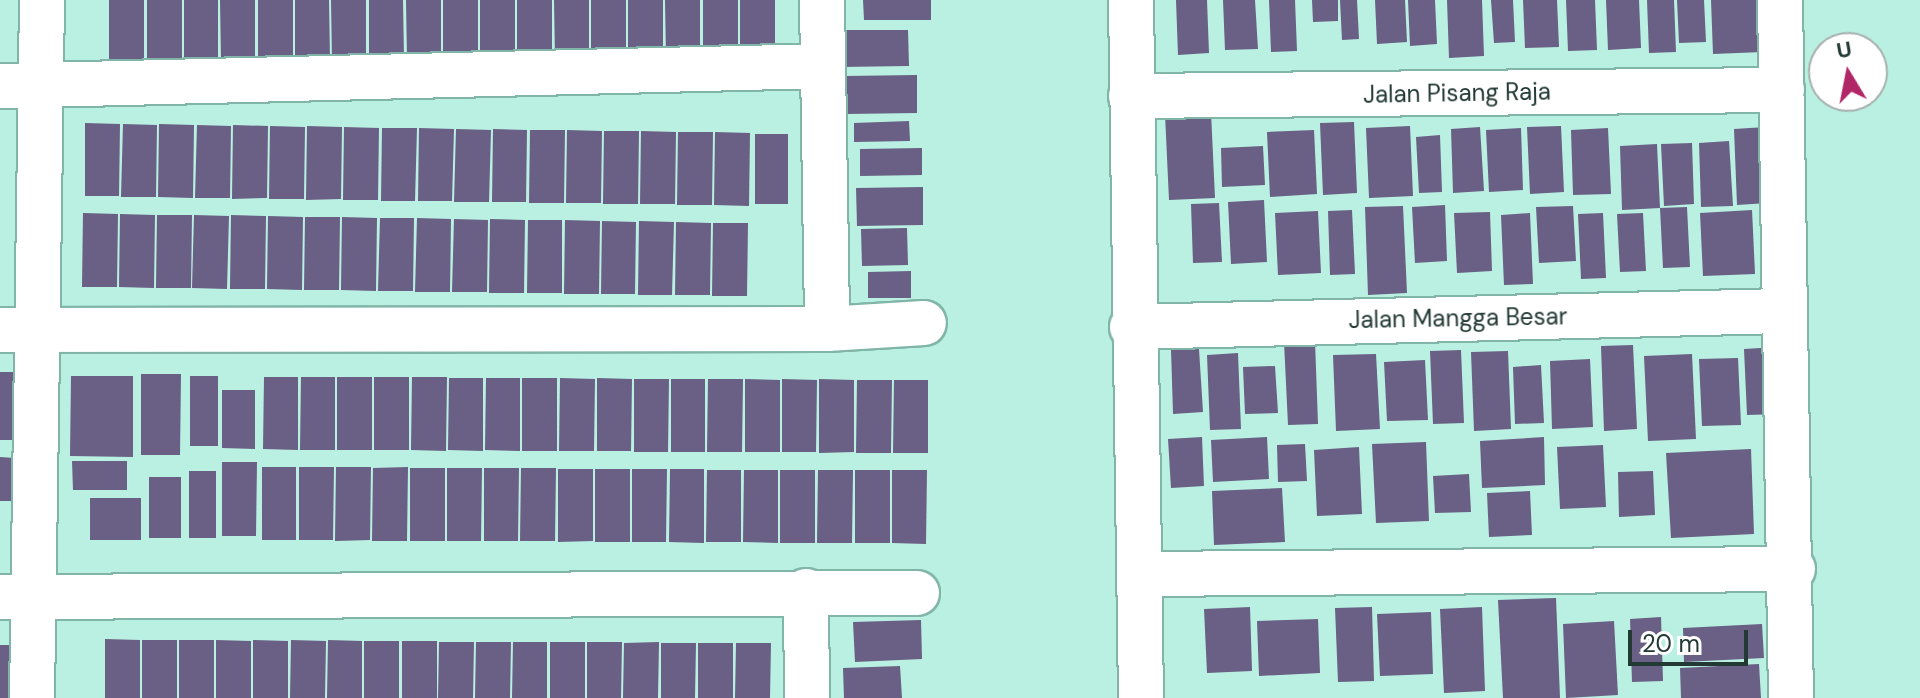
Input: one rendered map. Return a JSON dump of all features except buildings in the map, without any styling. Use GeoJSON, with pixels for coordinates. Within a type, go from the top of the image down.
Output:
{"type":"FeatureCollection","features":[{"type":"Feature","properties":{"kind":"street"},"geometry":{"type":"LineString","coordinates":[[32,698],[15,598],[21,86],[42,0]]}},
{"type":"Feature","properties":{"kind":"street"},"geometry":{"type":"LineString","coordinates":[[822,0],[827,329]]}},
{"type":"Feature","properties":{"kind":"street"},"geometry":{"type":"LineString","coordinates":[[1131,0],[1132,327],[1141,698]]}},
{"type":"Feature","properties":{"kind":"street"},"geometry":{"type":"LineString","coordinates":[[1780,0],[1783,311],[1793,569],[1791,698]]}},
{"type":"Feature","properties":{"kind":"street"},"geometry":{"type":"LineString","coordinates":[[21,86],[822,66]]}},
{"type":"Feature","properties":{"kind":"street","name":"Jalan Pisang Raja"},"geometry":{"type":"LineString","coordinates":[[1131,96],[1782,90]]}},
{"type":"Feature","properties":{"kind":"street","name":"Jalan Mangga Besar"},"geometry":{"type":"LineString","coordinates":[[1132,327],[1783,311]]}},
{"type":"Feature","properties":{"kind":"street"},"geometry":{"type":"LineString","coordinates":[[19,330],[827,329],[924,323]]}},
{"type":"Feature","properties":{"kind":"street"},"geometry":{"type":"LineString","coordinates":[[1140,574],[1793,569]]}},
{"type":"Feature","properties":{"kind":"street"},"geometry":{"type":"LineString","coordinates":[[15,598],[806,591],[917,593]]}},
{"type":"Feature","properties":{"kind":"street"},"geometry":{"type":"LineString","coordinates":[[806,591],[807,698]]}}]}
